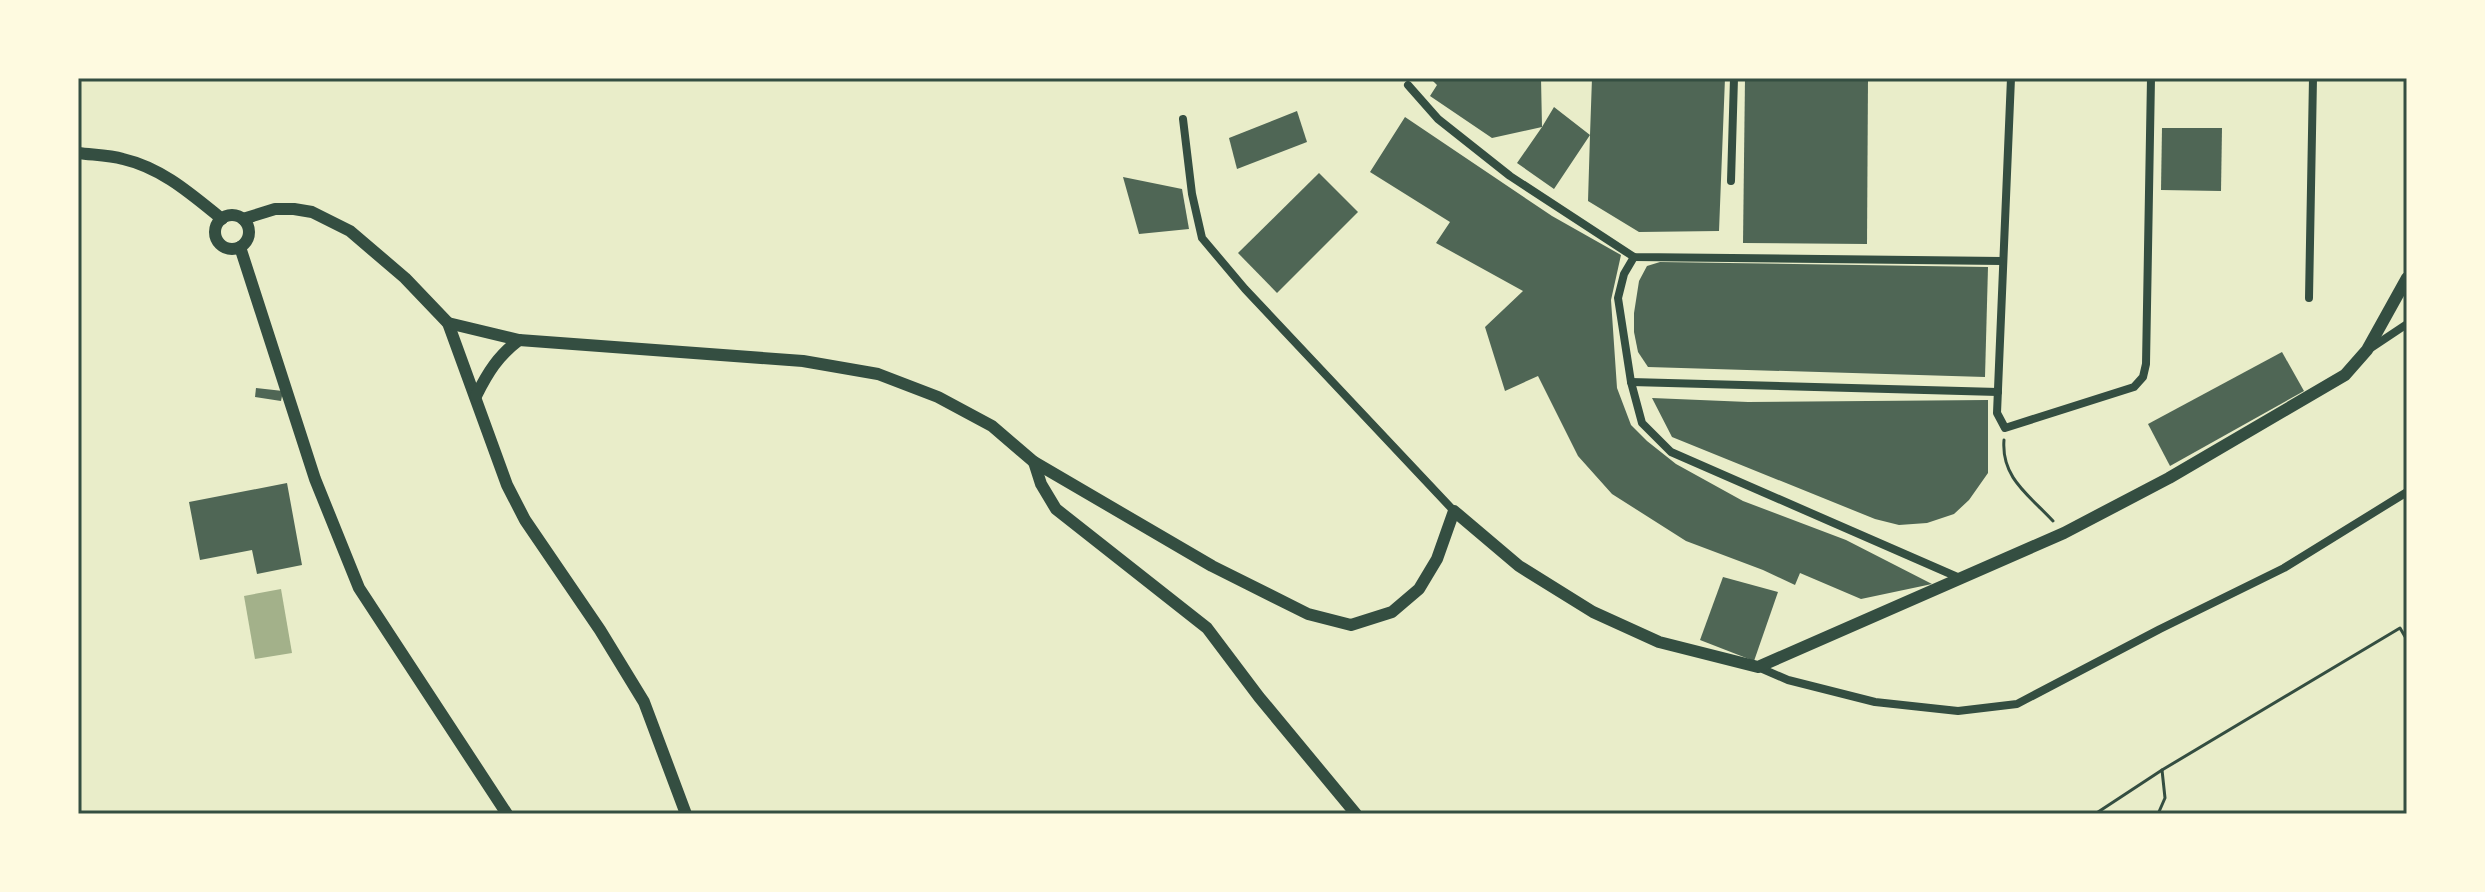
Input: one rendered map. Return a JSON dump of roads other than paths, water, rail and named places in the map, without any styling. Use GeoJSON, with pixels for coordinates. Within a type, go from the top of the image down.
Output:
{"type":"FeatureCollection","features":[{"type":"Feature","properties":{"kind":"street"},"geometry":{"type":"LineString","coordinates":[[1731,181],[1734,78]]}},
{"type":"Feature","properties":{"kind":"street"},"geometry":{"type":"LineString","coordinates":[[2011,78],[1997,413],[2005,428],[2134,387],[2143,377],[2146,364],[2151,78]]}},
{"type":"Feature","properties":{"kind":"street"},"geometry":{"type":"LineString","coordinates":[[2309,298],[2313,78]]}},
{"type":"Feature","properties":{"kind":"street"},"geometry":{"type":"LineString","coordinates":[[1408,85],[1438,119],[1510,176],[1634,257],[2002,261]]}},
{"type":"Feature","properties":{"kind":"street"},"geometry":{"type":"LineString","coordinates":[[1183,119],[1192,194],[1202,238],[1266,311],[1454,511],[1519,566],[1593,612],[1659,642],[1758,667],[1788,680],[1875,702],[1958,711],[2017,704],[2284,568],[2407,492]]}},
{"type":"Feature","properties":{"kind":"street"},"geometry":{"type":"LineString","coordinates":[[78,153],[121,158],[151,168],[183,188],[222,219]]}},
{"type":"Feature","properties":{"kind":"street"},"geometry":{"type":"LineString","coordinates":[[275,209],[240,247],[230,249],[220,244],[216,228],[222,219],[233,215],[243,219],[275,209],[312,212],[350,231],[405,278],[448,323],[507,485],[525,520],[600,630],[644,702],[686,814]]}},
{"type":"Feature","properties":{"kind":"street"},"geometry":{"type":"LineString","coordinates":[[243,219],[249,234]]}},
{"type":"Feature","properties":{"kind":"street"},"geometry":{"type":"LineString","coordinates":[[240,247],[315,479],[359,588],[507,814]]}},
{"type":"Feature","properties":{"kind":"street"},"geometry":{"type":"LineString","coordinates":[[1634,257],[1624,274],[1618,298],[1631,382],[1642,423],[1671,452],[1962,579]]}},
{"type":"Feature","properties":{"kind":"street"},"geometry":{"type":"LineString","coordinates":[[1758,667],[2064,533],[2169,478],[2345,375],[2367,350],[2407,278]]}},
{"type":"Feature","properties":{"kind":"street"},"geometry":{"type":"LineString","coordinates":[[448,323],[519,340],[803,361],[878,374],[938,397],[992,426],[1034,462],[1266,595],[1308,614],[1351,625],[1392,612],[1419,589],[1437,559],[1454,511]]}},
{"type":"Feature","properties":{"kind":"street"},"geometry":{"type":"LineString","coordinates":[[2367,350],[2407,324]]}},
{"type":"Feature","properties":{"kind":"street"},"geometry":{"type":"LineString","coordinates":[[476,396],[502,353],[519,340]]}},
{"type":"Feature","properties":{"kind":"street"},"geometry":{"type":"LineString","coordinates":[[1631,382],[1998,392]]}},
{"type":"Feature","properties":{"kind":"street"},"geometry":{"type":"LineString","coordinates":[[1034,462],[1041,484],[1056,509],[1207,628],[1259,697],[1356,814]]}}]}
